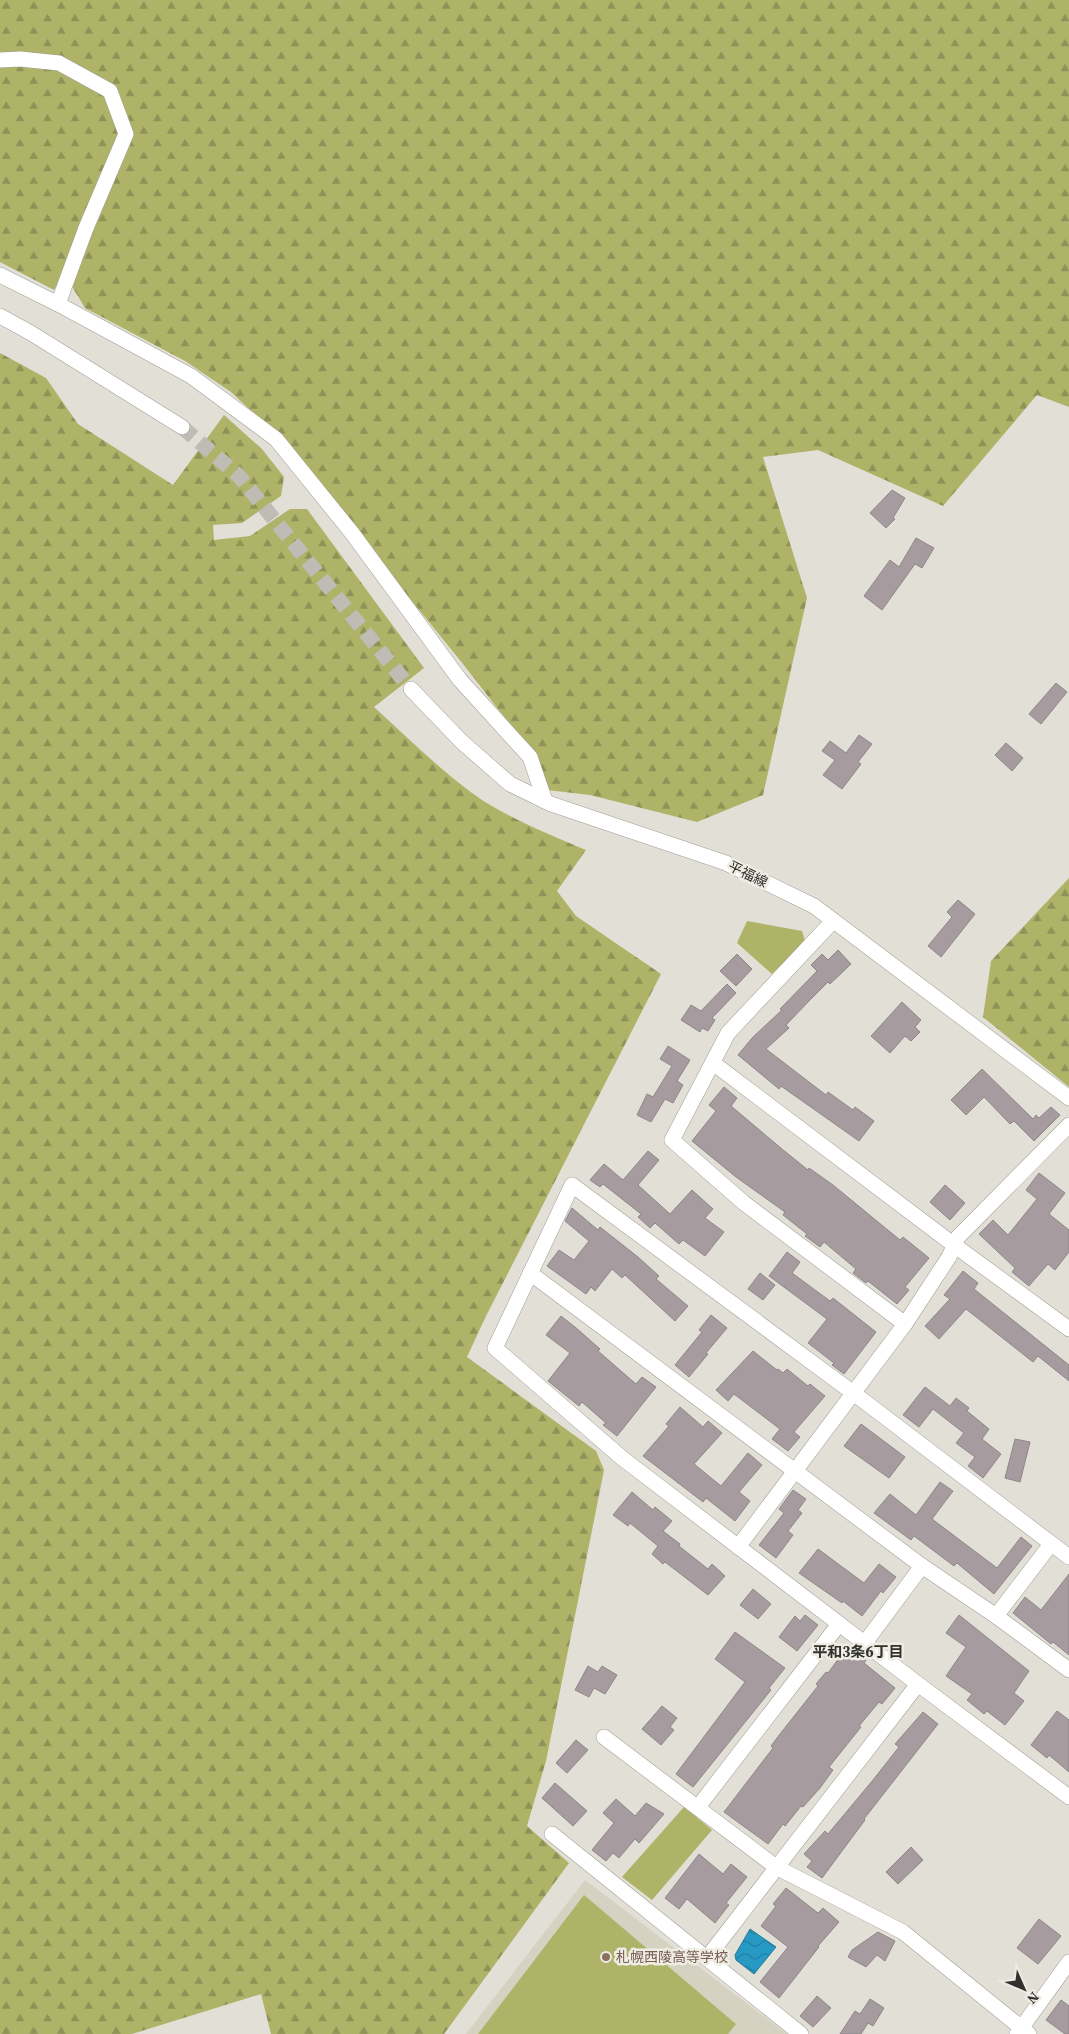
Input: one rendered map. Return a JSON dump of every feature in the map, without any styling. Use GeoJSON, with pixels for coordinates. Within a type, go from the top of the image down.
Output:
{"type":"FeatureCollection","features":[{"type":"Feature","properties":{"kind":"street"},"geometry":{"type":"LineString","coordinates":[[0,60],[60,63],[110,92],[126,134],[86,228],[58,304]]}},
{"type":"Feature","properties":{"kind":"street"},"geometry":{"type":"LineString","coordinates":[[0,275],[191,376],[276,439],[352,533],[460,680],[530,757],[544,801]]}},
{"type":"Feature","properties":{"kind":"street"},"geometry":{"type":"LineString","coordinates":[[0,316],[31,333],[182,427]]}},
{"type":"Feature","properties":{"kind":"street","name":"平福線"},"geometry":{"type":"LineString","coordinates":[[411,689],[462,742],[510,784],[544,801],[726,863],[814,906],[1069,1098]]}},
{"type":"Feature","properties":{"kind":"street"},"geometry":{"type":"LineString","coordinates":[[833,921],[728,1033],[672,1140],[744,1203],[904,1324]]}},
{"type":"Feature","properties":{"kind":"street"},"geometry":{"type":"LineString","coordinates":[[713,1063],[954,1245],[1069,1329]]}},
{"type":"Feature","properties":{"kind":"street"},"geometry":{"type":"LineString","coordinates":[[738,1547],[904,1324],[949,1257],[958,1237],[1069,1125]]}},
{"type":"Feature","properties":{"kind":"street"},"geometry":{"type":"LineString","coordinates":[[1069,1557],[852,1392],[572,1185],[495,1348],[622,1458],[864,1644],[1069,1797]]}},
{"type":"Feature","properties":{"kind":"street"},"geometry":{"type":"LineString","coordinates":[[530,1273],[922,1566],[996,1616],[1069,1670]]}},
{"type":"Feature","properties":{"kind":"street"},"geometry":{"type":"LineString","coordinates":[[996,1616],[1051,1544]]}},
{"type":"Feature","properties":{"kind":"street"},"geometry":{"type":"LineString","coordinates":[[864,1644],[922,1566]]}},
{"type":"Feature","properties":{"kind":"street"},"geometry":{"type":"LineString","coordinates":[[698,1807],[839,1624]]}},
{"type":"Feature","properties":{"kind":"street"},"geometry":{"type":"LineString","coordinates":[[706,1958],[918,1684]]}},
{"type":"Feature","properties":{"kind":"street"},"geometry":{"type":"LineString","coordinates":[[604,1737],[776,1866],[903,1932],[1022,2032],[1069,1962]]}},
{"type":"Feature","properties":{"kind":"street"},"geometry":{"type":"LineString","coordinates":[[552,1834],[801,2034]]}},
{"type":"Feature","properties":{"kind":"shaded area","name":"札幌西陵高等学校"},"geometry":{"type":"Polygon","coordinates":[[[585,1880],[787,2034],[466,2034],[585,1880]]]}},
{"type":"Feature","properties":{"kind":"green space"},"geometry":{"type":"Polygon","coordinates":[[[0,0],[1069,0],[1069,407],[1037,395],[943,506],[818,450],[763,457],[807,598],[763,795],[697,822],[590,795],[547,790],[532,753],[463,664],[278,436],[231,392],[185,361],[85,308],[64,273],[54,290],[0,262],[0,0]]]}},
{"type":"Feature","properties":{"kind":"green space"},"geometry":{"type":"Polygon","coordinates":[[[0,353],[46,378],[78,424],[173,485],[224,415],[262,449],[284,477],[281,496],[242,523],[213,525],[214,540],[250,536],[290,509],[307,509],[424,668],[374,707],[440,767],[482,800],[520,821],[586,850],[557,891],[576,916],[661,974],[485,1318],[467,1357],[596,1451],[604,1470],[546,1761],[527,1826],[569,1863],[444,2034],[271,2034],[261,1994],[132,2034],[0,2034],[0,353]]]}},
{"type":"Feature","properties":{"kind":"green space"},"geometry":{"type":"Polygon","coordinates":[[[1069,878],[1069,1087],[983,1017],[991,961],[1069,878]]]}},
{"type":"Feature","properties":{"kind":"green space"},"geometry":{"type":"Polygon","coordinates":[[[747,921],[802,931],[805,941],[772,974],[737,943],[747,921]]]}},
{"type":"Feature","properties":{"kind":"green space"},"geometry":{"type":"Polygon","coordinates":[[[684,1807],[712,1830],[652,1900],[622,1877],[684,1807]]]}},
{"type":"Feature","properties":{"kind":"green space","name":"札幌西陵高等学校"},"geometry":{"type":"Polygon","coordinates":[[[584,1895],[736,2024],[728,2034],[478,2034],[584,1895]]]}},
{"type":"Feature","properties":{"kind":"water"},"geometry":{"type":"Polygon","coordinates":[[[750,1929],[776,1947],[754,1974],[736,1960],[735,1955],[750,1929]]]}},
{"type":"Feature","properties":{"kind":"building"},"geometry":{"type":"Polygon","coordinates":[[[892,490],[905,498],[893,518],[895,519],[886,528],[870,513],[892,490]]]}},
{"type":"Feature","properties":{"kind":"building"},"geometry":{"type":"Polygon","coordinates":[[[916,538],[934,548],[922,568],[915,564],[882,610],[864,596],[890,560],[899,567],[916,538]]]}},
{"type":"Feature","properties":{"kind":"building"},"geometry":{"type":"Polygon","coordinates":[[[1056,683],[1067,692],[1041,724],[1029,714],[1056,683]]]}},
{"type":"Feature","properties":{"kind":"building"},"geometry":{"type":"Polygon","coordinates":[[[859,735],[872,744],[858,762],[861,764],[842,789],[823,775],[835,760],[822,751],[830,741],[846,753],[859,735]]]}},
{"type":"Feature","properties":{"kind":"building"},"geometry":{"type":"Polygon","coordinates":[[[1006,743],[1023,758],[1012,771],[995,755],[1006,743]]]}},
{"type":"Feature","properties":{"kind":"building"},"geometry":{"type":"Polygon","coordinates":[[[958,900],[975,914],[941,957],[928,946],[952,917],[947,912],[958,900]]]}},
{"type":"Feature","properties":{"kind":"building"},"geometry":{"type":"Polygon","coordinates":[[[838,950],[851,964],[830,984],[828,982],[810,1000],[786,1025],[789,1028],[766,1049],[826,1095],[828,1092],[853,1110],[855,1107],[874,1121],[859,1141],[781,1086],[779,1089],[738,1055],[817,971],[811,965],[822,954],[828,960],[838,950]]]}},
{"type":"Feature","properties":{"kind":"building"},"geometry":{"type":"Polygon","coordinates":[[[737,954],[752,969],[736,986],[720,971],[737,954]]]}},
{"type":"Feature","properties":{"kind":"building"},"geometry":{"type":"Polygon","coordinates":[[[727,984],[736,993],[712,1018],[715,1020],[708,1031],[702,1028],[700,1032],[681,1020],[691,1005],[701,1011],[727,984]]]}},
{"type":"Feature","properties":{"kind":"building"},"geometry":{"type":"Polygon","coordinates":[[[902,1002],[921,1020],[915,1027],[920,1032],[911,1041],[905,1036],[890,1053],[871,1036],[902,1002]]]}},
{"type":"Feature","properties":{"kind":"building"},"geometry":{"type":"Polygon","coordinates":[[[668,1046],[690,1060],[677,1081],[683,1085],[673,1103],[665,1099],[651,1122],[637,1115],[647,1094],[653,1097],[672,1066],[660,1059],[668,1046]]]}},
{"type":"Feature","properties":{"kind":"building"},"geometry":{"type":"Polygon","coordinates":[[[982,1069],[1033,1119],[1036,1115],[1039,1118],[1051,1107],[1060,1115],[1034,1141],[1014,1121],[1010,1124],[984,1097],[966,1115],[951,1100],[982,1069]]]}},
{"type":"Feature","properties":{"kind":"building"},"geometry":{"type":"Polygon","coordinates":[[[724,1087],[737,1098],[731,1106],[782,1149],[808,1170],[809,1168],[833,1185],[900,1240],[903,1237],[929,1258],[905,1287],[909,1290],[897,1304],[868,1281],[866,1283],[853,1273],[856,1269],[824,1242],[820,1247],[805,1236],[807,1234],[783,1215],[785,1212],[736,1177],[692,1141],[716,1111],[709,1105],[724,1087]]]}},
{"type":"Feature","properties":{"kind":"building"},"geometry":{"type":"Polygon","coordinates":[[[648,1151],[659,1160],[638,1185],[670,1214],[692,1190],[713,1209],[705,1218],[724,1232],[705,1256],[683,1240],[679,1244],[655,1223],[650,1228],[638,1217],[641,1214],[603,1184],[600,1187],[590,1180],[604,1164],[623,1180],[648,1151]]]}},
{"type":"Feature","properties":{"kind":"building"},"geometry":{"type":"Polygon","coordinates":[[[1039,1173],[1065,1193],[1049,1214],[1069,1230],[1069,1252],[1055,1270],[1048,1264],[1029,1286],[1012,1272],[1015,1268],[979,1234],[993,1220],[1008,1235],[1037,1199],[1026,1190],[1039,1173]]]}},
{"type":"Feature","properties":{"kind":"building"},"geometry":{"type":"Polygon","coordinates":[[[945,1185],[965,1203],[950,1220],[930,1202],[945,1185]]]}},
{"type":"Feature","properties":{"kind":"building"},"geometry":{"type":"Polygon","coordinates":[[[572,1208],[598,1230],[600,1227],[638,1257],[659,1276],[656,1279],[688,1306],[675,1321],[625,1275],[622,1278],[612,1269],[595,1291],[591,1287],[586,1294],[547,1266],[559,1250],[574,1260],[589,1241],[565,1221],[572,1208]]]}},
{"type":"Feature","properties":{"kind":"building"},"geometry":{"type":"Polygon","coordinates":[[[787,1252],[800,1262],[792,1273],[830,1301],[833,1298],[876,1332],[844,1374],[832,1365],[834,1363],[808,1343],[827,1319],[769,1276],[787,1252]]]}},
{"type":"Feature","properties":{"kind":"building"},"geometry":{"type":"Polygon","coordinates":[[[963,1271],[978,1283],[974,1289],[1069,1365],[1069,1381],[1038,1356],[1033,1362],[966,1309],[939,1339],[925,1326],[950,1299],[944,1295],[963,1271]]]}},
{"type":"Feature","properties":{"kind":"building"},"geometry":{"type":"Polygon","coordinates":[[[760,1273],[775,1285],[763,1300],[748,1289],[760,1273]]]}},
{"type":"Feature","properties":{"kind":"building"},"geometry":{"type":"Polygon","coordinates":[[[711,1315],[727,1328],[689,1377],[675,1365],[702,1332],[699,1330],[711,1315]]]}},
{"type":"Feature","properties":{"kind":"building"},"geometry":{"type":"Polygon","coordinates":[[[561,1316],[600,1349],[598,1351],[636,1384],[642,1377],[656,1387],[617,1436],[603,1425],[606,1423],[582,1402],[579,1406],[548,1381],[570,1353],[546,1335],[561,1316]]]}},
{"type":"Feature","properties":{"kind":"building"},"geometry":{"type":"Polygon","coordinates":[[[753,1351],[777,1370],[783,1373],[787,1369],[808,1386],[810,1384],[825,1396],[794,1432],[800,1437],[788,1451],[772,1439],[780,1429],[734,1394],[728,1401],[716,1390],[753,1351]]]}},
{"type":"Feature","properties":{"kind":"building"},"geometry":{"type":"Polygon","coordinates":[[[925,1387],[950,1406],[956,1398],[969,1408],[967,1411],[989,1429],[982,1439],[1001,1454],[983,1478],[968,1466],[975,1457],[956,1443],[964,1433],[933,1409],[919,1427],[903,1415],[925,1387]]]}},
{"type":"Feature","properties":{"kind":"building"},"geometry":{"type":"Polygon","coordinates":[[[680,1407],[703,1427],[708,1421],[722,1433],[694,1464],[721,1486],[748,1453],[762,1465],[739,1492],[750,1501],[735,1521],[706,1498],[703,1502],[643,1456],[669,1426],[666,1424],[680,1407]]]}},
{"type":"Feature","properties":{"kind":"building"},"geometry":{"type":"Polygon","coordinates":[[[861,1424],[905,1457],[889,1478],[844,1446],[861,1424]]]}},
{"type":"Feature","properties":{"kind":"building"},"geometry":{"type":"Polygon","coordinates":[[[1015,1439],[1030,1442],[1020,1482],[1005,1478],[1015,1439]]]}},
{"type":"Feature","properties":{"kind":"building"},"geometry":{"type":"Polygon","coordinates":[[[940,1482],[953,1491],[932,1519],[997,1568],[1021,1537],[1032,1546],[994,1594],[957,1563],[954,1566],[914,1536],[911,1540],[874,1513],[890,1494],[916,1515],[940,1482]]]}},
{"type":"Feature","properties":{"kind":"building"},"geometry":{"type":"Polygon","coordinates":[[[793,1490],[806,1499],[798,1510],[802,1513],[788,1531],[793,1535],[776,1558],[759,1545],[784,1513],[779,1509],[793,1490]]]}},
{"type":"Feature","properties":{"kind":"building"},"geometry":{"type":"Polygon","coordinates":[[[632,1492],[653,1510],[655,1507],[672,1521],[663,1531],[680,1544],[679,1546],[708,1569],[712,1564],[725,1576],[708,1595],[665,1562],[663,1564],[652,1554],[658,1546],[630,1523],[628,1526],[613,1515],[632,1492]]]}},
{"type":"Feature","properties":{"kind":"building"},"geometry":{"type":"Polygon","coordinates":[[[818,1549],[864,1583],[879,1564],[896,1577],[883,1593],[881,1591],[862,1616],[843,1601],[842,1603],[799,1573],[818,1549]]]}},
{"type":"Feature","properties":{"kind":"building"},"geometry":{"type":"Polygon","coordinates":[[[1069,1574],[1069,1655],[1053,1642],[1051,1644],[1013,1613],[1025,1597],[1041,1610],[1069,1574]]]}},
{"type":"Feature","properties":{"kind":"building"},"geometry":{"type":"Polygon","coordinates":[[[753,1589],[771,1604],[758,1619],[740,1605],[753,1589]]]}},
{"type":"Feature","properties":{"kind":"building"},"geometry":{"type":"Polygon","coordinates":[[[805,1615],[818,1625],[797,1651],[779,1637],[795,1616],[800,1621],[805,1615]]]}},
{"type":"Feature","properties":{"kind":"building"},"geometry":{"type":"Polygon","coordinates":[[[959,1615],[1029,1671],[1014,1693],[1024,1701],[1005,1725],[987,1711],[984,1714],[967,1700],[972,1694],[946,1676],[966,1647],[946,1633],[959,1615]]]}},
{"type":"Feature","properties":{"kind":"building"},"geometry":{"type":"Polygon","coordinates":[[[735,1632],[785,1668],[769,1688],[771,1690],[693,1787],[676,1774],[745,1682],[715,1659],[735,1632]]]}},
{"type":"Feature","properties":{"kind":"building"},"geometry":{"type":"Polygon","coordinates":[[[848,1646],[866,1660],[864,1663],[895,1688],[882,1704],[879,1702],[859,1726],[861,1727],[829,1767],[833,1770],[820,1788],[803,1807],[801,1806],[785,1826],[783,1824],[768,1844],[724,1812],[773,1748],[771,1746],[818,1686],[816,1684],[826,1672],[828,1673],[848,1646]]]}},
{"type":"Feature","properties":{"kind":"building"},"geometry":{"type":"Polygon","coordinates":[[[588,1666],[598,1672],[602,1666],[617,1675],[605,1694],[594,1688],[589,1697],[575,1690],[588,1666]]]}},
{"type":"Feature","properties":{"kind":"building"},"geometry":{"type":"Polygon","coordinates":[[[662,1706],[677,1718],[670,1727],[674,1730],[661,1745],[642,1729],[662,1706]]]}},
{"type":"Feature","properties":{"kind":"building"},"geometry":{"type":"Polygon","coordinates":[[[1057,1711],[1069,1720],[1069,1772],[1049,1755],[1047,1758],[1031,1745],[1057,1711]]]}},
{"type":"Feature","properties":{"kind":"building"},"geometry":{"type":"Polygon","coordinates":[[[923,1712],[938,1724],[864,1819],[822,1878],[807,1867],[812,1861],[804,1854],[825,1831],[828,1834],[899,1747],[895,1744],[923,1712]]]}},
{"type":"Feature","properties":{"kind":"building"},"geometry":{"type":"Polygon","coordinates":[[[576,1740],[588,1750],[567,1773],[556,1763],[576,1740]]]}},
{"type":"Feature","properties":{"kind":"building"},"geometry":{"type":"Polygon","coordinates":[[[555,1783],[587,1811],[573,1826],[542,1798],[555,1783]]]}},
{"type":"Feature","properties":{"kind":"building"},"geometry":{"type":"Polygon","coordinates":[[[616,1799],[635,1816],[646,1803],[664,1814],[639,1843],[635,1839],[619,1858],[613,1853],[606,1861],[592,1850],[614,1823],[603,1813],[616,1799]]]}},
{"type":"Feature","properties":{"kind":"building"},"geometry":{"type":"Polygon","coordinates":[[[911,1847],[923,1860],[898,1884],[886,1872],[911,1847]]]}},
{"type":"Feature","properties":{"kind":"building"},"geometry":{"type":"Polygon","coordinates":[[[699,1854],[723,1874],[731,1864],[747,1877],[726,1903],[729,1905],[715,1923],[687,1899],[679,1909],[665,1898],[699,1854]]]}},
{"type":"Feature","properties":{"kind":"building"},"geometry":{"type":"Polygon","coordinates":[[[786,1888],[818,1913],[823,1908],[839,1922],[818,1946],[779,1998],[760,1982],[788,1947],[761,1926],[776,1906],[773,1904],[786,1888]]]}},
{"type":"Feature","properties":{"kind":"building"},"geometry":{"type":"Polygon","coordinates":[[[1039,1919],[1061,1936],[1038,1964],[1017,1948],[1039,1919]]]}},
{"type":"Feature","properties":{"kind":"building"},"geometry":{"type":"Polygon","coordinates":[[[878,1932],[895,1941],[885,1961],[877,1955],[866,1967],[848,1957],[852,1950],[878,1932]]]}},
{"type":"Feature","properties":{"kind":"building"},"geometry":{"type":"Polygon","coordinates":[[[817,1996],[831,2008],[813,2027],[800,2016],[817,1996]]]}},
{"type":"Feature","properties":{"kind":"building"},"geometry":{"type":"Polygon","coordinates":[[[870,1999],[884,2008],[873,2026],[868,2023],[861,2034],[840,2034],[855,2011],[860,2014],[870,1999]]]}},
{"type":"Feature","properties":{"kind":"building"},"geometry":{"type":"Polygon","coordinates":[[[1061,2000],[1069,2006],[1069,2034],[1065,2034],[1046,2020],[1061,2000]]]}},
{"type":"Feature","properties":{"kind":"tunnel"},"geometry":{"type":"LineString","coordinates":[[182,427],[239,476],[411,689]]}},
{"type":"Feature","properties":{"kind":"place","name":"札幌西陵高等学校"},"geometry":{"type":"Point","coordinates":[606,1957]}},
{"type":"Feature","properties":{"kind":"district","name":"平和3条6丁目"},"geometry":{"type":"Point","coordinates":[858,1651]}}]}
